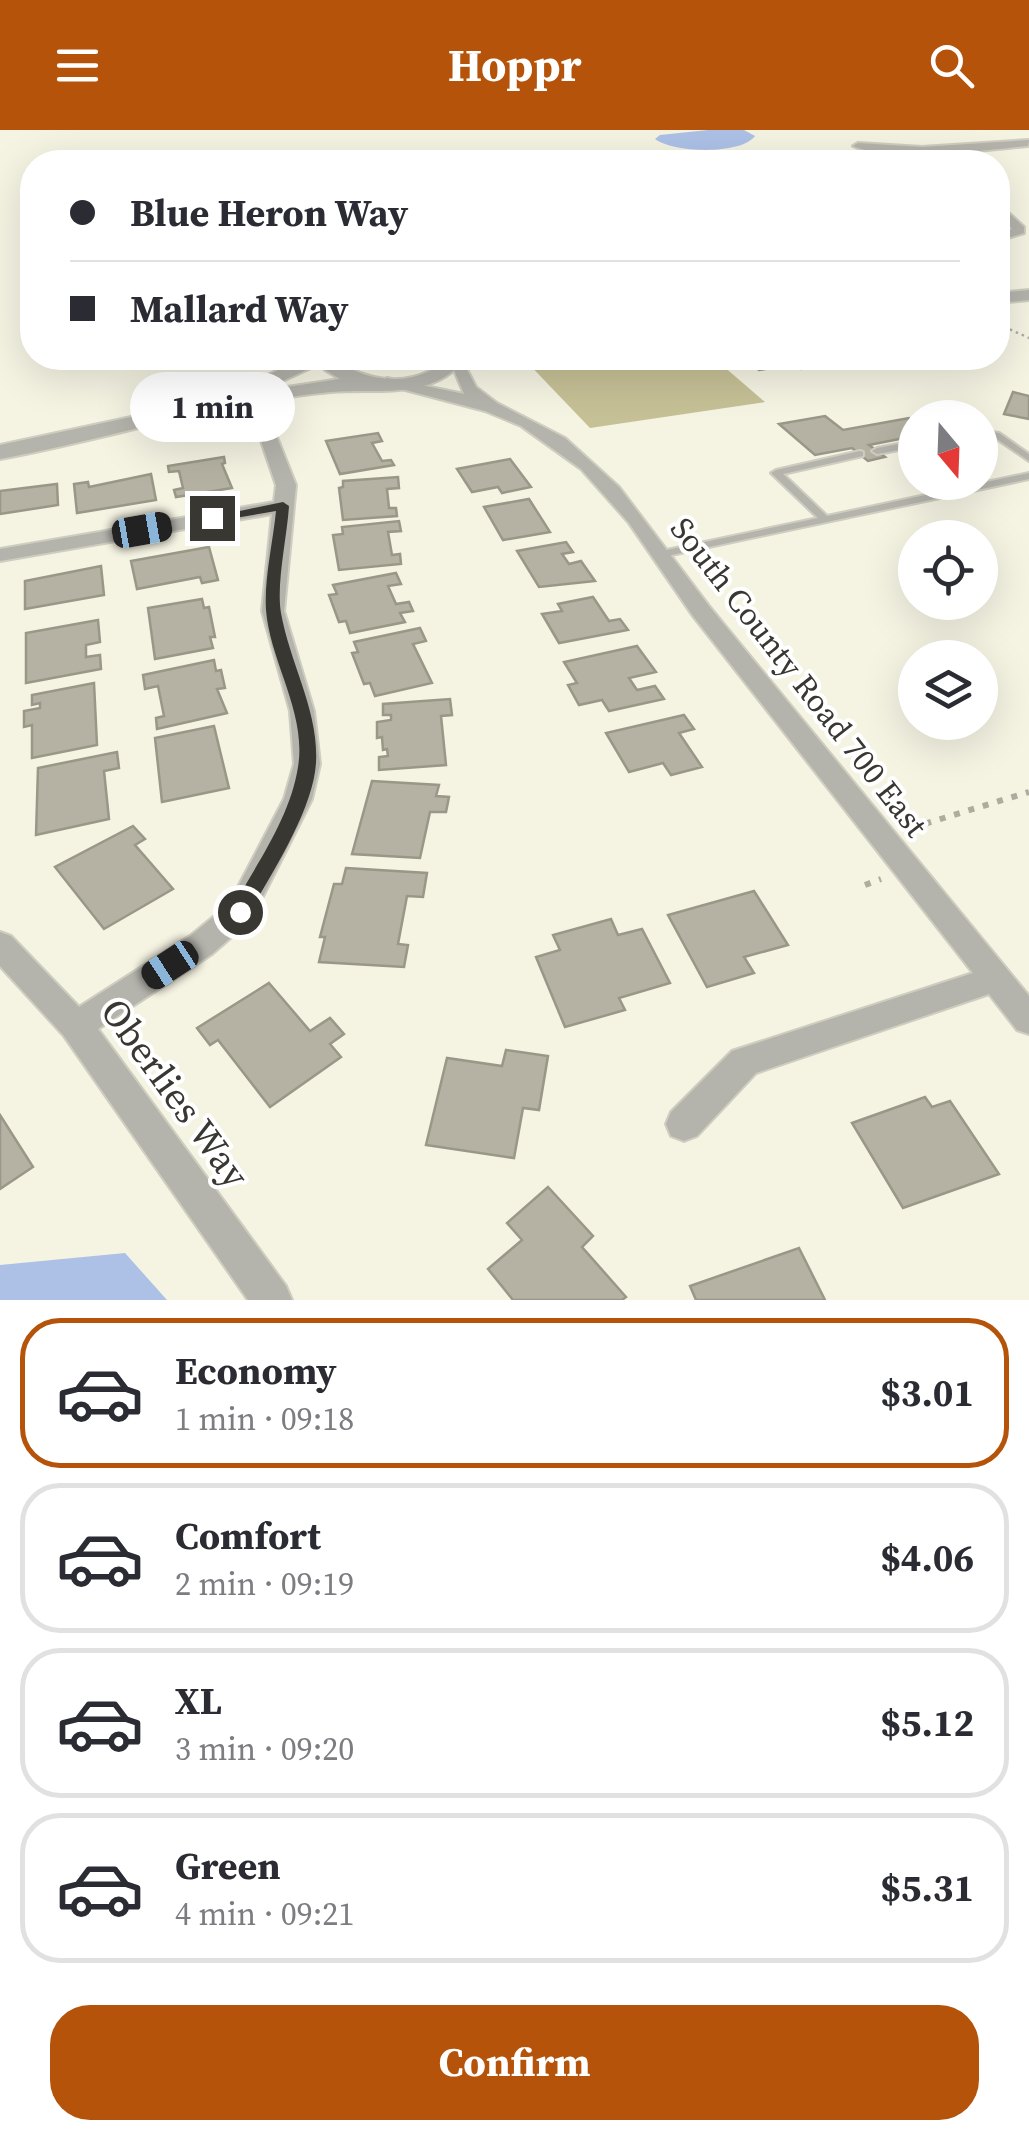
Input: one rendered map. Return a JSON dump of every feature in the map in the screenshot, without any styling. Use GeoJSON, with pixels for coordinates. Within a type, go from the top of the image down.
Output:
{"type":"FeatureCollection","features":[{"type":"Feature","properties":{"kind":"street"},"geometry":{"type":"LineString","coordinates":[[995,130],[1028,143]]}},
{"type":"Feature","properties":{"kind":"street"},"geometry":{"type":"LineString","coordinates":[[963,150],[1028,143]]}},
{"type":"Feature","properties":{"kind":"street"},"geometry":{"type":"LineString","coordinates":[[858,146],[915,150]]}},
{"type":"Feature","properties":{"kind":"street"},"geometry":{"type":"LineString","coordinates":[[222,403],[291,370]]}},
{"type":"Feature","properties":{"kind":"street"},"geometry":{"type":"LineString","coordinates":[[336,370],[381,383]]}},
{"type":"Feature","properties":{"kind":"street"},"geometry":{"type":"LineString","coordinates":[[0,452],[138,426],[297,388],[428,378],[439,370]]}},
{"type":"Feature","properties":{"kind":"street","name":"South County Road 700 East"},"geometry":{"type":"LineString","coordinates":[[461,370],[469,390],[490,406]]}},
{"type":"Feature","properties":{"kind":"street","name":"South County Road 700 East"},"geometry":{"type":"LineString","coordinates":[[381,383],[490,406],[552,434],[582,457],[1029,1020]]}},
{"type":"Feature","properties":{"kind":"street"},"geometry":{"type":"LineString","coordinates":[[76,1026],[201,945],[240,912],[273,854],[298,799],[308,764],[302,711],[273,610],[286,484],[266,430],[222,403]]}},
{"type":"Feature","properties":{"kind":"street"},"geometry":{"type":"LineString","coordinates":[[0,555],[283,506]]}},
{"type":"Feature","properties":{"kind":"street","name":"Oberlies Way"},"geometry":{"type":"LineString","coordinates":[[0,944],[76,1026],[272,1300]]}},
{"type":"Feature","properties":{"kind":"street"},"geometry":{"type":"LineString","coordinates":[[684,1124],[744,1062],[994,979]]}},
{"type":"Feature","properties":{"kind":"lane"},"geometry":{"type":"LineString","coordinates":[[998,436],[1029,458]]}},
{"type":"Feature","properties":{"kind":"lane"},"geometry":{"type":"LineString","coordinates":[[877,451],[898,447]]}},
{"type":"Feature","properties":{"kind":"lane"},"geometry":{"type":"LineString","coordinates":[[826,519],[776,472],[860,454]]}},
{"type":"Feature","properties":{"kind":"lane"},"geometry":{"type":"LineString","coordinates":[[662,554],[1029,476]]}},
{"type":"Feature","properties":{"kind":"path"},"geometry":{"type":"LineString","coordinates":[[918,838],[909,826],[1029,792]]}},
{"type":"Feature","properties":{"kind":"shaded area"},"geometry":{"type":"Polygon","coordinates":[[[534,370],[728,370],[765,402],[590,428],[534,370]]]}},
{"type":"Feature","properties":{"kind":"water"},"geometry":{"type":"Polygon","coordinates":[[[744,130],[755,136],[736,146],[706,150],[676,147],[655,139],[660,135],[744,130]]]}},
{"type":"Feature","properties":{"kind":"water"},"geometry":{"type":"Polygon","coordinates":[[[125,1253],[167,1300],[0,1300],[0,1265],[125,1253]]]}},
{"type":"Feature","properties":{"kind":"building"},"geometry":{"type":"Polygon","coordinates":[[[1013,392],[1029,396],[1029,419],[1004,414],[1013,392]]]}},
{"type":"Feature","properties":{"kind":"building"},"geometry":{"type":"Polygon","coordinates":[[[825,416],[843,430],[898,420],[898,439],[869,445],[885,457],[868,461],[852,448],[815,455],[779,424],[825,416]]]}},
{"type":"Feature","properties":{"kind":"building"},"geometry":{"type":"Polygon","coordinates":[[[378,433],[382,441],[372,443],[382,461],[391,460],[394,465],[340,474],[326,441],[378,433]]]}},
{"type":"Feature","properties":{"kind":"building"},"geometry":{"type":"Polygon","coordinates":[[[224,457],[222,464],[232,488],[176,497],[174,490],[183,488],[179,471],[169,472],[168,466],[224,457]]]}},
{"type":"Feature","properties":{"kind":"building"},"geometry":{"type":"Polygon","coordinates":[[[510,459],[531,487],[502,493],[498,487],[472,492],[457,469],[510,459]]]}},
{"type":"Feature","properties":{"kind":"building"},"geometry":{"type":"Polygon","coordinates":[[[151,474],[156,500],[77,513],[74,484],[88,482],[89,487],[151,474]]]}},
{"type":"Feature","properties":{"kind":"building"},"geometry":{"type":"Polygon","coordinates":[[[398,477],[399,488],[387,489],[389,508],[396,508],[397,516],[343,520],[339,488],[343,481],[398,477]]]}},
{"type":"Feature","properties":{"kind":"building"},"geometry":{"type":"Polygon","coordinates":[[[57,484],[58,505],[0,514],[0,491],[57,484]]]}},
{"type":"Feature","properties":{"kind":"building"},"geometry":{"type":"Polygon","coordinates":[[[529,499],[550,532],[503,540],[484,507],[529,499]]]}},
{"type":"Feature","properties":{"kind":"building"},"geometry":{"type":"Polygon","coordinates":[[[399,521],[401,531],[388,532],[392,555],[400,554],[401,564],[339,570],[333,535],[343,534],[342,527],[399,521]]]}},
{"type":"Feature","properties":{"kind":"building"},"geometry":{"type":"Polygon","coordinates":[[[566,542],[573,552],[562,554],[569,564],[581,561],[595,581],[539,587],[517,551],[566,542]]]}},
{"type":"Feature","properties":{"kind":"building"},"geometry":{"type":"Polygon","coordinates":[[[209,547],[218,580],[202,583],[200,577],[137,589],[131,561],[209,547]]]}},
{"type":"Feature","properties":{"kind":"building"},"geometry":{"type":"Polygon","coordinates":[[[101,566],[104,595],[25,609],[25,581],[101,566]]]}},
{"type":"Feature","properties":{"kind":"building"},"geometry":{"type":"Polygon","coordinates":[[[396,573],[401,584],[388,586],[396,604],[409,602],[413,611],[400,613],[405,622],[350,633],[346,621],[339,622],[329,595],[337,594],[333,585],[396,573]]]}},
{"type":"Feature","properties":{"kind":"building"},"geometry":{"type":"Polygon","coordinates":[[[593,597],[609,621],[620,619],[628,630],[559,643],[542,614],[562,611],[558,604],[593,597]]]}},
{"type":"Feature","properties":{"kind":"building"},"geometry":{"type":"Polygon","coordinates":[[[202,599],[204,608],[209,607],[215,637],[210,637],[213,648],[155,659],[148,608],[202,599]]]}},
{"type":"Feature","properties":{"kind":"building"},"geometry":{"type":"Polygon","coordinates":[[[98,620],[100,642],[86,645],[86,657],[100,655],[101,669],[26,683],[26,633],[98,620]]]}},
{"type":"Feature","properties":{"kind":"building"},"geometry":{"type":"Polygon","coordinates":[[[420,628],[426,641],[413,644],[432,683],[375,696],[370,683],[364,684],[352,653],[358,652],[354,642],[420,628]]]}},
{"type":"Feature","properties":{"kind":"building"},"geometry":{"type":"Polygon","coordinates":[[[637,646],[656,672],[629,678],[637,690],[655,686],[664,699],[609,711],[602,700],[579,705],[568,685],[577,683],[564,662],[637,646]]]}},
{"type":"Feature","properties":{"kind":"building"},"geometry":{"type":"Polygon","coordinates":[[[214,660],[216,671],[221,670],[225,688],[217,689],[227,713],[157,729],[156,718],[164,716],[158,686],[145,689],[143,675],[214,660]]]}},
{"type":"Feature","properties":{"kind":"building"},"geometry":{"type":"Polygon","coordinates":[[[94,683],[97,745],[32,758],[32,725],[24,727],[24,711],[40,708],[40,703],[32,705],[32,695],[94,683]]]}},
{"type":"Feature","properties":{"kind":"building"},"geometry":{"type":"Polygon","coordinates":[[[450,699],[452,715],[441,716],[446,765],[379,770],[379,757],[388,756],[382,737],[377,738],[377,722],[391,720],[391,715],[383,715],[383,704],[450,699]]]}},
{"type":"Feature","properties":{"kind":"building"},"geometry":{"type":"Polygon","coordinates":[[[684,715],[694,729],[679,733],[702,767],[671,775],[663,763],[629,772],[606,733],[684,715]]]}},
{"type":"Feature","properties":{"kind":"building"},"geometry":{"type":"Polygon","coordinates":[[[214,726],[229,788],[162,802],[155,738],[214,726]]]}},
{"type":"Feature","properties":{"kind":"building"},"geometry":{"type":"Polygon","coordinates":[[[117,752],[119,768],[104,771],[109,819],[36,835],[38,768],[117,752]]]}},
{"type":"Feature","properties":{"kind":"building"},"geometry":{"type":"Polygon","coordinates":[[[372,781],[439,785],[436,796],[449,797],[446,812],[430,812],[420,858],[352,854],[372,781]]]}},
{"type":"Feature","properties":{"kind":"building"},"geometry":{"type":"Polygon","coordinates":[[[133,826],[145,839],[135,845],[173,889],[104,929],[55,867],[133,826]]]}},
{"type":"Feature","properties":{"kind":"building"},"geometry":{"type":"Polygon","coordinates":[[[346,868],[427,873],[423,897],[407,896],[398,944],[408,945],[404,967],[319,962],[325,937],[320,937],[334,884],[342,884],[346,868]]]}},
{"type":"Feature","properties":{"kind":"building"},"geometry":{"type":"Polygon","coordinates":[[[754,891],[788,945],[744,957],[754,973],[707,987],[668,915],[754,891]]]}},
{"type":"Feature","properties":{"kind":"building"},"geometry":{"type":"Polygon","coordinates":[[[611,919],[618,935],[642,929],[670,983],[619,998],[625,1010],[565,1027],[536,957],[560,950],[553,935],[611,919]]]}},
{"type":"Feature","properties":{"kind":"building"},"geometry":{"type":"Polygon","coordinates":[[[269,983],[310,1031],[330,1018],[344,1034],[330,1044],[341,1057],[270,1107],[218,1040],[210,1045],[197,1028],[269,983]]]}},
{"type":"Feature","properties":{"kind":"building"},"geometry":{"type":"Polygon","coordinates":[[[506,1050],[548,1056],[539,1110],[523,1108],[514,1158],[426,1145],[447,1058],[502,1066],[506,1050]]]}},
{"type":"Feature","properties":{"kind":"building"},"geometry":{"type":"Polygon","coordinates":[[[925,1097],[932,1107],[950,1101],[999,1174],[903,1208],[852,1123],[925,1097]]]}},
{"type":"Feature","properties":{"kind":"building"},"geometry":{"type":"Polygon","coordinates":[[[0,1115],[33,1167],[0,1189],[0,1115]]]}},
{"type":"Feature","properties":{"kind":"building"},"geometry":{"type":"Polygon","coordinates":[[[548,1187],[593,1236],[582,1247],[626,1297],[622,1300],[513,1300],[488,1269],[522,1240],[507,1223],[548,1187]]]}},
{"type":"Feature","properties":{"kind":"building"},"geometry":{"type":"Polygon","coordinates":[[[799,1248],[825,1300],[696,1300],[690,1286],[799,1248]]]}},
{"type":"Feature","properties":{"kind":"route"},"geometry":{"type":"LineString","coordinates":[[212,518],[283,506],[273,610],[302,711],[308,764],[298,799],[273,854],[240,912]]}}]}
